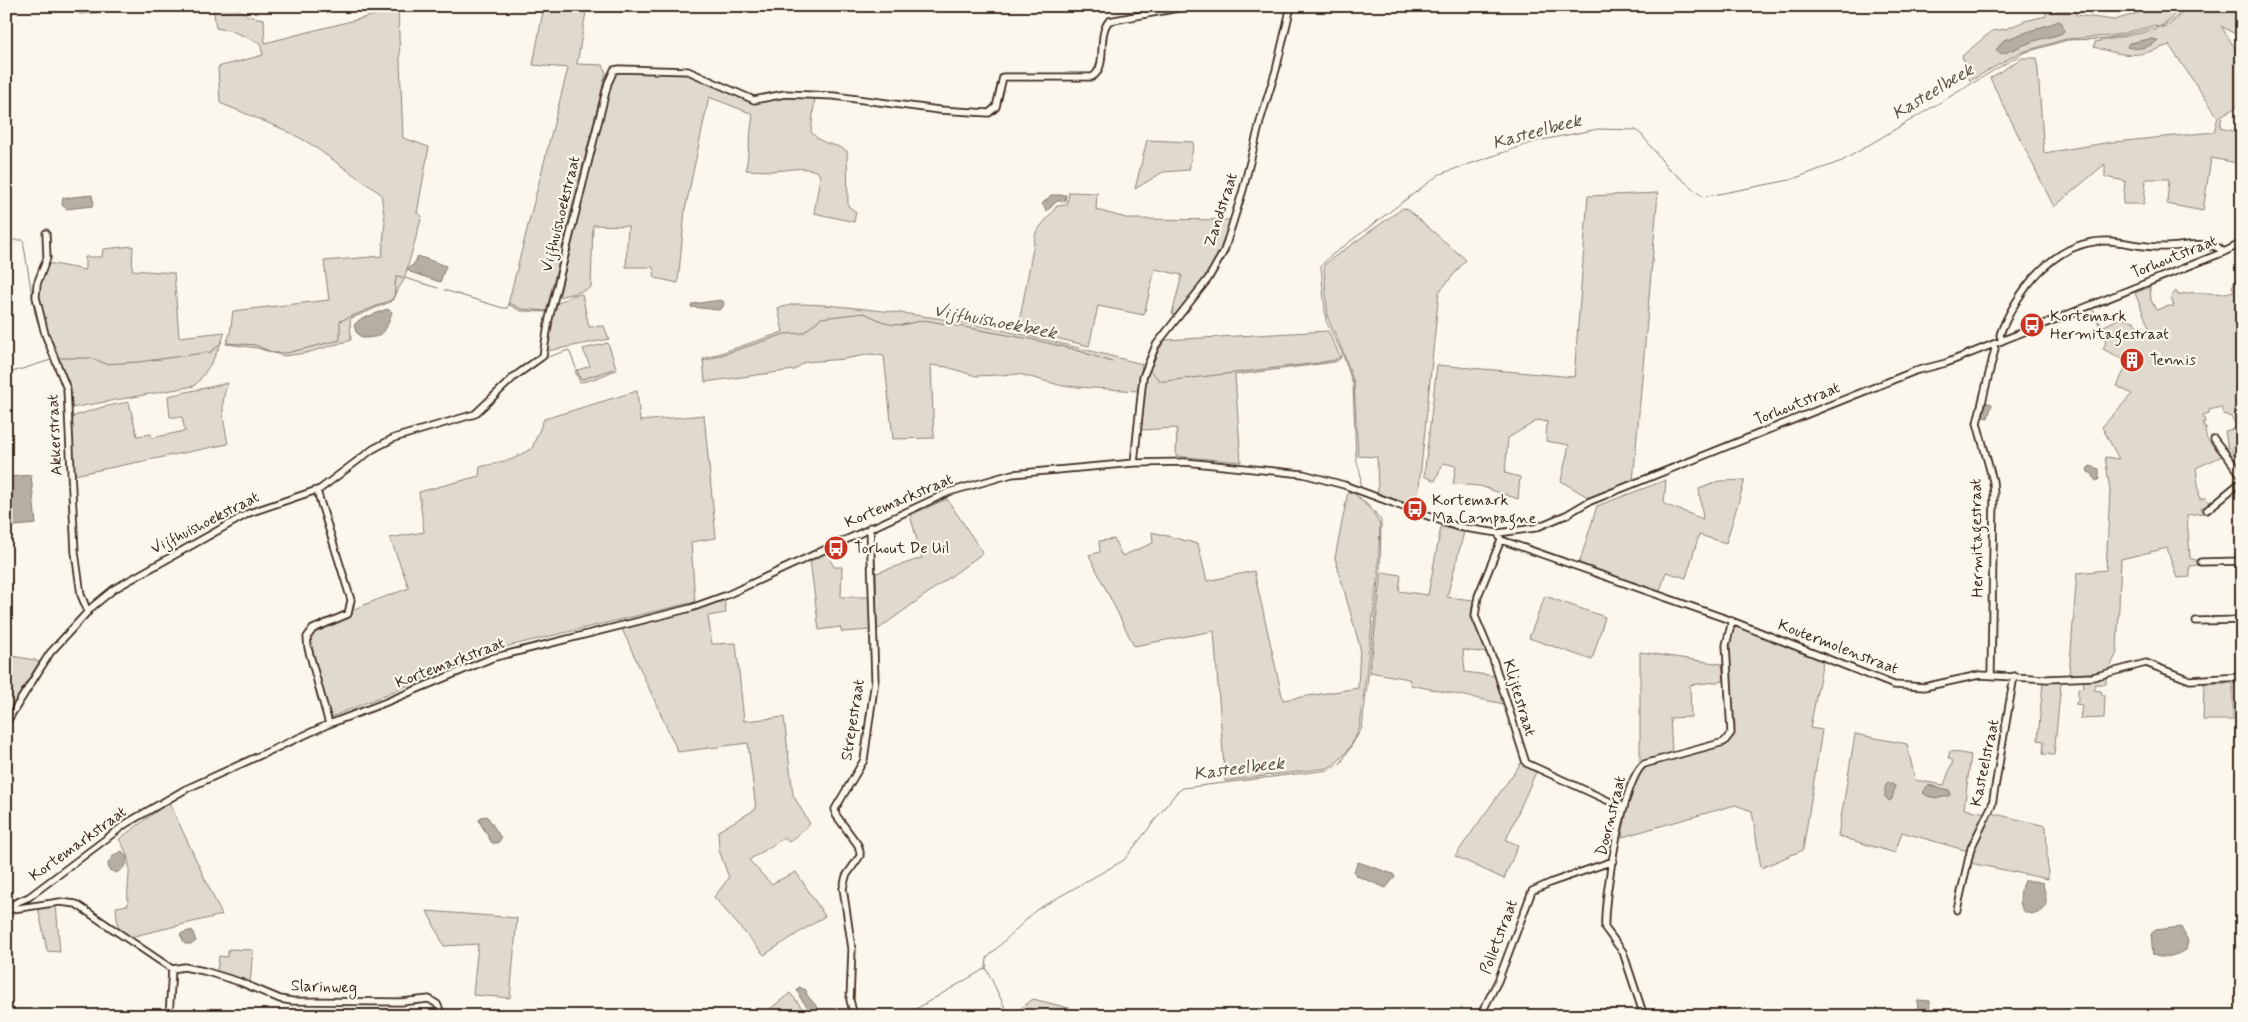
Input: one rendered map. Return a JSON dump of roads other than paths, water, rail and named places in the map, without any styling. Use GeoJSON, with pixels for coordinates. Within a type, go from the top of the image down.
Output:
{"type":"FeatureCollection","features":[{"type":"Feature","properties":{"kind":"street","name":"Vijfhuishoekstraat"},"geometry":{"type":"LineString","coordinates":[[6,723],[50,653],[88,612],[124,582],[249,513],[317,490],[373,449],[394,438],[475,414],[514,376],[542,356],[549,319],[608,83],[612,72],[616,69],[688,71],[754,100],[785,94],[834,96],[939,110],[989,113],[996,107],[1003,77],[1092,77],[1097,74],[1099,68],[1103,33],[1108,21],[1189,6]]}},
{"type":"Feature","properties":{"kind":"street","name":"Zandstraat"},"geometry":{"type":"LineString","coordinates":[[1134,462],[1143,377],[1156,345],[1208,279],[1224,251],[1276,70],[1291,6]]}},
{"type":"Feature","properties":{"kind":"street"},"geometry":{"type":"LineString","coordinates":[[2057,6],[2067,6]]}},
{"type":"Feature","properties":{"kind":"street","name":"Akkerstraat"},"geometry":{"type":"LineString","coordinates":[[46,233],[46,263],[37,284],[36,297],[45,334],[67,389],[75,552],[81,595],[88,612]]}},
{"type":"Feature","properties":{"kind":"street"},"geometry":{"type":"LineString","coordinates":[[2002,341],[2000,335],[2002,329],[2021,292],[2046,266],[2068,250],[2106,241],[2154,247],[2215,246],[2224,252]]}},
{"type":"Feature","properties":{"kind":"street","name":"Torhoutstraat"},"geometry":{"type":"LineString","coordinates":[[1359,491],[1458,527],[1498,533],[1535,528],[1566,516],[1588,502],[1915,372],[1946,363],[2002,341],[2224,252],[2242,243]]}},
{"type":"Feature","properties":{"kind":"street","name":"Hermitagestraat"},"geometry":{"type":"LineString","coordinates":[[1991,675],[1994,494],[1993,481],[1977,423],[1995,348],[1993,344]]}},
{"type":"Feature","properties":{"kind":"street"},"geometry":{"type":"LineString","coordinates":[[2214,439],[2242,476]]}},
{"type":"Feature","properties":{"kind":"street","name":"Kortemarkstraat"},"geometry":{"type":"LineString","coordinates":[[6,909],[29,897],[128,823],[186,789],[329,724],[492,658],[691,608],[727,595],[949,492],[1012,474],[1134,462],[1185,462],[1303,474],[1359,491]]}},
{"type":"Feature","properties":{"kind":"street"},"geometry":{"type":"LineString","coordinates":[[2207,510],[2242,481]]}},
{"type":"Feature","properties":{"kind":"street"},"geometry":{"type":"LineString","coordinates":[[317,490],[351,600],[348,614],[313,629],[308,637],[308,648],[329,724]]}},
{"type":"Feature","properties":{"kind":"street","name":"Strepestraat"},"geometry":{"type":"LineString","coordinates":[[854,1016],[850,1000],[852,949],[843,888],[846,876],[860,856],[860,852],[858,845],[836,815],[835,809],[864,760],[868,718],[874,695],[870,527]]}},
{"type":"Feature","properties":{"kind":"street"},"geometry":{"type":"LineString","coordinates":[[1498,533],[1501,540]]}},
{"type":"Feature","properties":{"kind":"street","name":"Koutermolenstraat"},"geometry":{"type":"LineString","coordinates":[[1501,540],[1732,621],[1894,685],[1924,687],[1942,685],[1968,677],[1991,675],[2047,679],[2093,677],[2146,663],[2190,680],[2242,677]]}},
{"type":"Feature","properties":{"kind":"street","name":"Klijtestraat"},"geometry":{"type":"LineString","coordinates":[[1501,540],[1478,596],[1475,616],[1492,659],[1526,763],[1624,808]]}},
{"type":"Feature","properties":{"kind":"street"},"geometry":{"type":"LineString","coordinates":[[2201,562],[2242,561]]}},
{"type":"Feature","properties":{"kind":"street"},"geometry":{"type":"LineString","coordinates":[[2196,621],[2242,620]]}},
{"type":"Feature","properties":{"kind":"street","name":"Doornstraat"},"geometry":{"type":"LineString","coordinates":[[1644,1016],[1623,952],[1605,928],[1613,861],[1624,808],[1638,768],[1644,764],[1724,742],[1731,733],[1726,645],[1732,621]]}},
{"type":"Feature","properties":{"kind":"street","name":"Kasteelstraat"},"geometry":{"type":"LineString","coordinates":[[1957,910],[1971,848],[1992,805],[2014,676]]}},
{"type":"Feature","properties":{"kind":"street","name":"Polletstraat"},"geometry":{"type":"LineString","coordinates":[[1480,1016],[1498,981],[1532,891],[1613,861]]}},
{"type":"Feature","properties":{"kind":"street"},"geometry":{"type":"LineString","coordinates":[[6,909],[60,902],[80,905],[172,969],[169,1016]]}},
{"type":"Feature","properties":{"kind":"street","name":"Slarinweg"},"geometry":{"type":"LineString","coordinates":[[172,969],[184,967],[204,971],[240,982],[280,999],[292,1001],[401,1002],[428,999],[437,1004],[443,1016]]}},
{"type":"Feature","properties":{"kind":"waterway","name":"Kasteelbeek"},"geometry":{"type":"LineString","coordinates":[[1360,488],[1361,476],[1356,458],[1353,384],[1343,355],[1326,321],[1321,266],[1328,258],[1440,174],[1537,141],[1598,129],[1636,130],[1667,167],[1703,197],[1790,180],[1842,161],[2023,53],[2067,40],[2105,39],[2167,25],[2188,6]]}},
{"type":"Feature","properties":{"kind":"waterway"},"geometry":{"type":"LineString","coordinates":[[6,240],[23,240],[35,314],[51,360]]}},
{"type":"Feature","properties":{"kind":"waterway","name":"Vijfhuishoekbeek"},"geometry":{"type":"LineString","coordinates":[[227,343],[255,345],[274,353],[287,353],[340,340],[340,321],[394,299],[396,277],[438,288]]}},
{"type":"Feature","properties":{"kind":"waterway","name":"Vijfhuishoekbeek"},"geometry":{"type":"LineString","coordinates":[[444,290],[503,308],[507,308],[510,303],[521,309],[548,311]]}},
{"type":"Feature","properties":{"kind":"waterway","name":"Vijfhuishoekbeek"},"geometry":{"type":"LineString","coordinates":[[703,361],[785,334],[803,333],[821,318],[864,313],[888,324],[902,325],[924,320],[1030,339],[1073,349],[1112,362]]}},
{"type":"Feature","properties":{"kind":"waterway","name":"Vijfhuishoekbeek"},"geometry":{"type":"LineString","coordinates":[[60,358],[92,358],[106,364],[138,362],[211,352],[222,342]]}},
{"type":"Feature","properties":{"kind":"waterway","name":"Vijfhuishoekbeek"},"geometry":{"type":"LineString","coordinates":[[545,358],[569,350],[580,378],[583,379],[613,369]]}},
{"type":"Feature","properties":{"kind":"waterway","name":"Vijfhuishoekbeek"},"geometry":{"type":"LineString","coordinates":[[1150,370],[1160,381],[1166,381],[1318,363],[1335,360],[1342,355]]}},
{"type":"Feature","properties":{"kind":"waterway","name":"Vijfhuishoekbeek"},"geometry":{"type":"LineString","coordinates":[[6,374],[51,360]]}},
{"type":"Feature","properties":{"kind":"waterway","name":"Kasteelbeek"},"geometry":{"type":"LineString","coordinates":[[1009,1016],[986,968],[987,958],[1036,910],[1124,860],[1176,793],[1183,788],[1329,770],[1341,763],[1362,728],[1380,572],[1381,521],[1374,511],[1359,497]]}},
{"type":"Feature","properties":{"kind":"waterway"},"geometry":{"type":"LineString","coordinates":[[904,1016],[986,968]]}},
{"type":"Feature","properties":{"kind":"place","name":"Kortemark Hermitagestraat"},"geometry":{"type":"Point","coordinates":[2032,325]}},
{"type":"Feature","properties":{"kind":"place","name":"Tennis"},"geometry":{"type":"Point","coordinates":[2132,360]}},
{"type":"Feature","properties":{"kind":"place","name":"Kortemark Ma Campagne"},"geometry":{"type":"Point","coordinates":[1415,509]}},
{"type":"Feature","properties":{"kind":"place","name":"Torhout De Uil"},"geometry":{"type":"Point","coordinates":[836,548]}}]}
